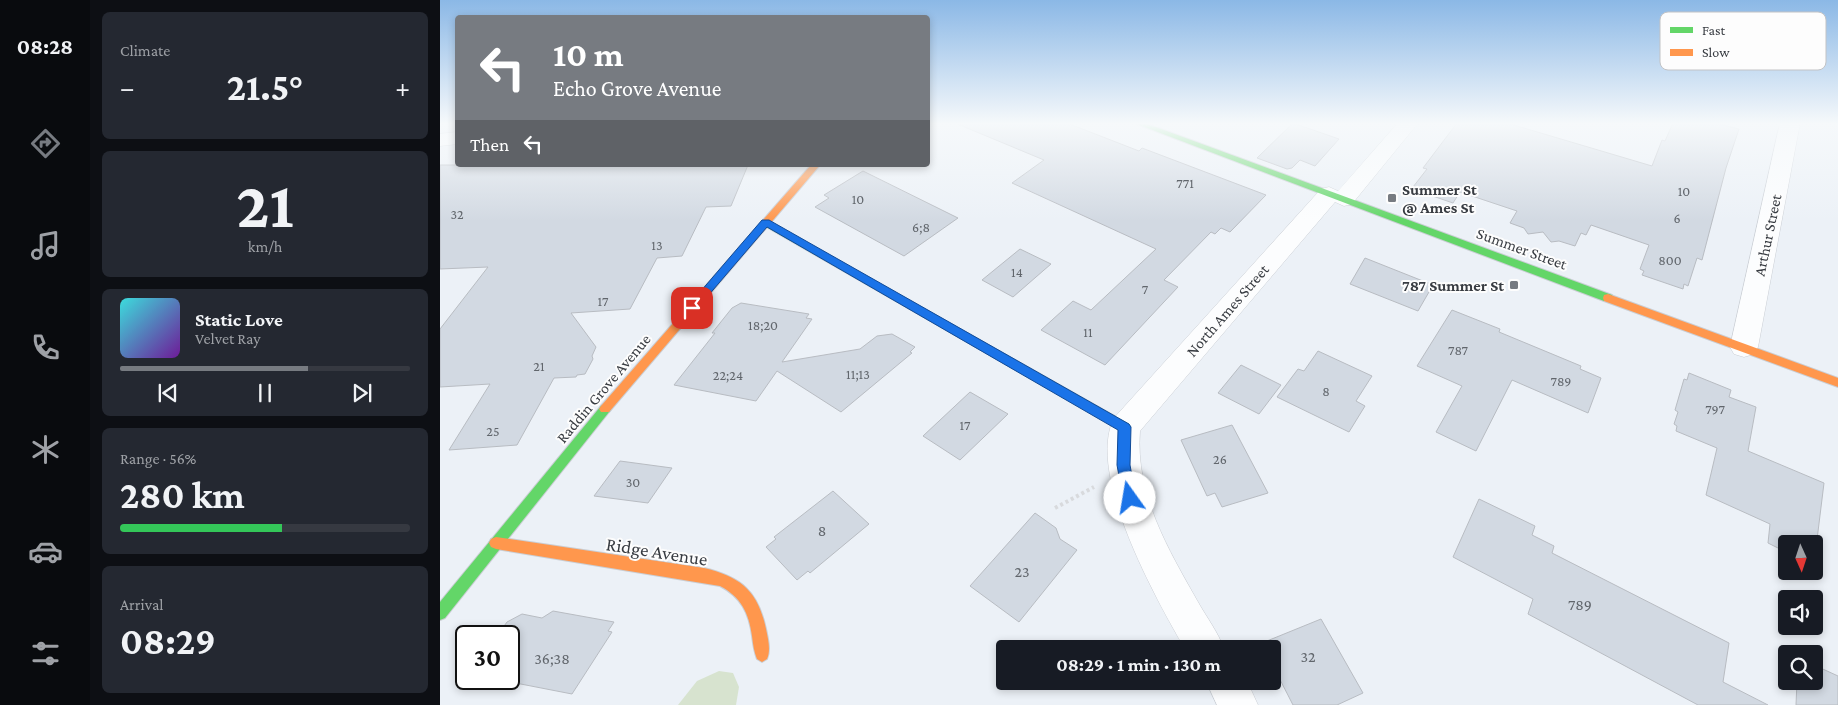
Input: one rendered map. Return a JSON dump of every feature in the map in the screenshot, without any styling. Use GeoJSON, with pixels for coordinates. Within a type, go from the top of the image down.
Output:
{"type":"FeatureCollection","features":[{"type":"Feature","properties":{"kind":"street","name":"Summer Street"},"geometry":{"type":"LineString","coordinates":[[1227,156],[1838,382]]}},
{"type":"Feature","properties":{"kind":"street","name":"North Ames Street"},"geometry":{"type":"LineString","coordinates":[[1124,427],[1336,196],[1376,156]]}},
{"type":"Feature","properties":{"kind":"street","name":"Arthur Street"},"geometry":{"type":"LineString","coordinates":[[1744,348],[1783,156]]}},
{"type":"Feature","properties":{"kind":"street","name":"Raddin Grove Avenue"},"geometry":{"type":"LineString","coordinates":[[440,613],[607,406],[814,167]]}},
{"type":"Feature","properties":{"kind":"street"},"geometry":{"type":"LineString","coordinates":[[766,223],[1124,427],[1124,475],[1134,510],[1178,602],[1201,640]]}},
{"type":"Feature","properties":{"kind":"street","name":"Ridge Avenue"},"geometry":{"type":"LineString","coordinates":[[496,543],[704,575],[732,584],[749,602],[755,614],[762,654]]}},
{"type":"Feature","properties":{"kind":"street"},"geometry":{"type":"LineString","coordinates":[[1231,690],[1239,705]]}},
{"type":"Feature","properties":{"kind":"path"},"geometry":{"type":"LineString","coordinates":[[1055,508],[1098,484]]}},
{"type":"Feature","properties":{"kind":"green space"},"geometry":{"type":"Polygon","coordinates":[[[719,671],[733,673],[739,687],[736,705],[678,705],[697,681],[719,671]]]}},
{"type":"Feature","properties":{"kind":"building"},"geometry":{"type":"Polygon","coordinates":[[[1034,156],[1163,156],[1266,195],[1230,232],[1221,228],[1215,234],[1211,232],[1164,280],[1178,287],[1105,365],[1041,330],[1073,301],[1091,310],[1156,249],[1012,183],[1044,160],[1034,156]]]}},
{"type":"Feature","properties":{"kind":"building"},"geometry":{"type":"Polygon","coordinates":[[[1259,156],[1324,156],[1315,166],[1300,160],[1292,168],[1287,169],[1257,158],[1259,156]]]}},
{"type":"Feature","properties":{"kind":"building"},"geometry":{"type":"Polygon","coordinates":[[[1432,156],[1618,156],[1652,166],[1656,156],[1730,156],[1702,260],[1697,258],[1688,286],[1684,284],[1683,289],[1642,275],[1644,271],[1640,269],[1649,245],[1591,225],[1586,235],[1581,233],[1575,246],[1559,241],[1551,242],[1543,232],[1528,234],[1524,228],[1510,223],[1517,211],[1460,192],[1453,203],[1418,191],[1413,187],[1427,169],[1423,168],[1432,156]]]}},
{"type":"Feature","properties":{"kind":"building"},"geometry":{"type":"Polygon","coordinates":[[[440,165],[455,165],[455,167],[747,167],[731,206],[706,207],[682,256],[657,258],[630,309],[571,313],[596,347],[592,356],[593,359],[585,374],[577,375],[576,377],[554,378],[517,445],[449,450],[490,384],[440,387],[440,329],[488,267],[440,269],[440,165]]]}},
{"type":"Feature","properties":{"kind":"building"},"geometry":{"type":"Polygon","coordinates":[[[863,171],[958,218],[904,256],[815,207],[829,198],[824,195],[863,171]]]}},
{"type":"Feature","properties":{"kind":"building"},"geometry":{"type":"Polygon","coordinates":[[[1020,249],[1051,264],[1013,297],[982,280],[1020,249]]]}},
{"type":"Feature","properties":{"kind":"building"},"geometry":{"type":"Polygon","coordinates":[[[1365,258],[1433,285],[1418,311],[1350,284],[1365,258]]]}},
{"type":"Feature","properties":{"kind":"building"},"geometry":{"type":"Polygon","coordinates":[[[741,303],[809,314],[806,318],[812,319],[782,362],[860,349],[877,336],[892,334],[915,347],[910,352],[912,353],[841,412],[777,371],[756,401],[674,385],[732,308],[741,303]]]}},
{"type":"Feature","properties":{"kind":"building"},"geometry":{"type":"Polygon","coordinates":[[[1452,310],[1500,329],[1499,332],[1581,366],[1580,369],[1601,378],[1588,413],[1512,380],[1476,451],[1436,432],[1462,386],[1417,366],[1452,310]]]}},
{"type":"Feature","properties":{"kind":"building"},"geometry":{"type":"Polygon","coordinates":[[[1318,351],[1372,376],[1356,401],[1365,406],[1349,432],[1277,397],[1298,369],[1304,371],[1318,351]]]}},
{"type":"Feature","properties":{"kind":"building"},"geometry":{"type":"Polygon","coordinates":[[[1241,365],[1281,385],[1259,414],[1218,393],[1241,365]]]}},
{"type":"Feature","properties":{"kind":"building"},"geometry":{"type":"Polygon","coordinates":[[[1689,373],[1731,390],[1729,397],[1756,407],[1748,451],[1824,483],[1818,535],[1778,535],[1778,548],[1768,543],[1770,524],[1706,495],[1717,448],[1676,431],[1677,426],[1674,424],[1678,412],[1675,410],[1684,379],[1687,380],[1689,373]]]}},
{"type":"Feature","properties":{"kind":"building"},"geometry":{"type":"Polygon","coordinates":[[[970,392],[1008,414],[960,460],[923,436],[970,392]]]}},
{"type":"Feature","properties":{"kind":"building"},"geometry":{"type":"Polygon","coordinates":[[[1232,425],[1268,493],[1222,507],[1215,493],[1207,496],[1181,440],[1232,425]]]}},
{"type":"Feature","properties":{"kind":"building"},"geometry":{"type":"Polygon","coordinates":[[[620,461],[672,468],[648,503],[594,496],[620,461]]]}},
{"type":"Feature","properties":{"kind":"building"},"geometry":{"type":"Polygon","coordinates":[[[833,491],[869,524],[810,573],[808,571],[797,580],[766,547],[776,539],[774,537],[833,491]]]}},
{"type":"Feature","properties":{"kind":"building"},"geometry":{"type":"Polygon","coordinates":[[[1479,499],[1535,526],[1532,535],[1554,546],[1552,553],[1729,643],[1723,682],[1768,705],[1698,705],[1528,614],[1533,599],[1453,557],[1479,499]]]}},
{"type":"Feature","properties":{"kind":"building"},"geometry":{"type":"Polygon","coordinates":[[[1035,513],[1056,528],[1060,539],[1077,550],[1019,622],[970,586],[1035,513]]]}},
{"type":"Feature","properties":{"kind":"building"},"geometry":{"type":"Polygon","coordinates":[[[553,611],[614,622],[608,631],[612,632],[572,694],[520,684],[520,625],[505,625],[522,614],[542,618],[553,611]]]}},
{"type":"Feature","properties":{"kind":"building"},"geometry":{"type":"Polygon","coordinates":[[[1321,619],[1363,693],[1337,705],[1293,705],[1281,682],[1281,640],[1269,640],[1321,619]]]}},
{"type":"Feature","properties":{"kind":"building"},"geometry":{"type":"Polygon","coordinates":[[[1823,669],[1838,676],[1838,705],[1796,705],[1797,690],[1823,690],[1823,669]]]}},
{"type":"Feature","properties":{"kind":"traffic: fast"},"geometry":{"type":"LineString","coordinates":[[1226,156],[1608,298]]}},
{"type":"Feature","properties":{"kind":"traffic: fast"},"geometry":{"type":"LineString","coordinates":[[766,223],[1125,427]]}},
{"type":"Feature","properties":{"kind":"traffic: fast"},"geometry":{"type":"LineString","coordinates":[[440,613],[605,409]]}},
{"type":"Feature","properties":{"kind":"traffic: slow"},"geometry":{"type":"LineString","coordinates":[[605,409],[814,167]]}},
{"type":"Feature","properties":{"kind":"traffic: slow"},"geometry":{"type":"LineString","coordinates":[[1608,298],[1838,383]]}},
{"type":"Feature","properties":{"kind":"traffic: slow"},"geometry":{"type":"LineString","coordinates":[[496,543],[704,575],[724,581],[736,587],[750,603],[757,623],[762,654]]}},
{"type":"Feature","properties":{"kind":"place","name":"Summer St @ Ames St"},"geometry":{"type":"Point","coordinates":[1392,198]}},
{"type":"Feature","properties":{"kind":"place","name":"787 Summer St"},"geometry":{"type":"Point","coordinates":[1514,285]}},
{"type":"Feature","properties":{"kind":"route"},"geometry":{"type":"LineString","coordinates":[[692,308],[766,223],[1124,427],[1123,465],[1130,498]]}}]}
